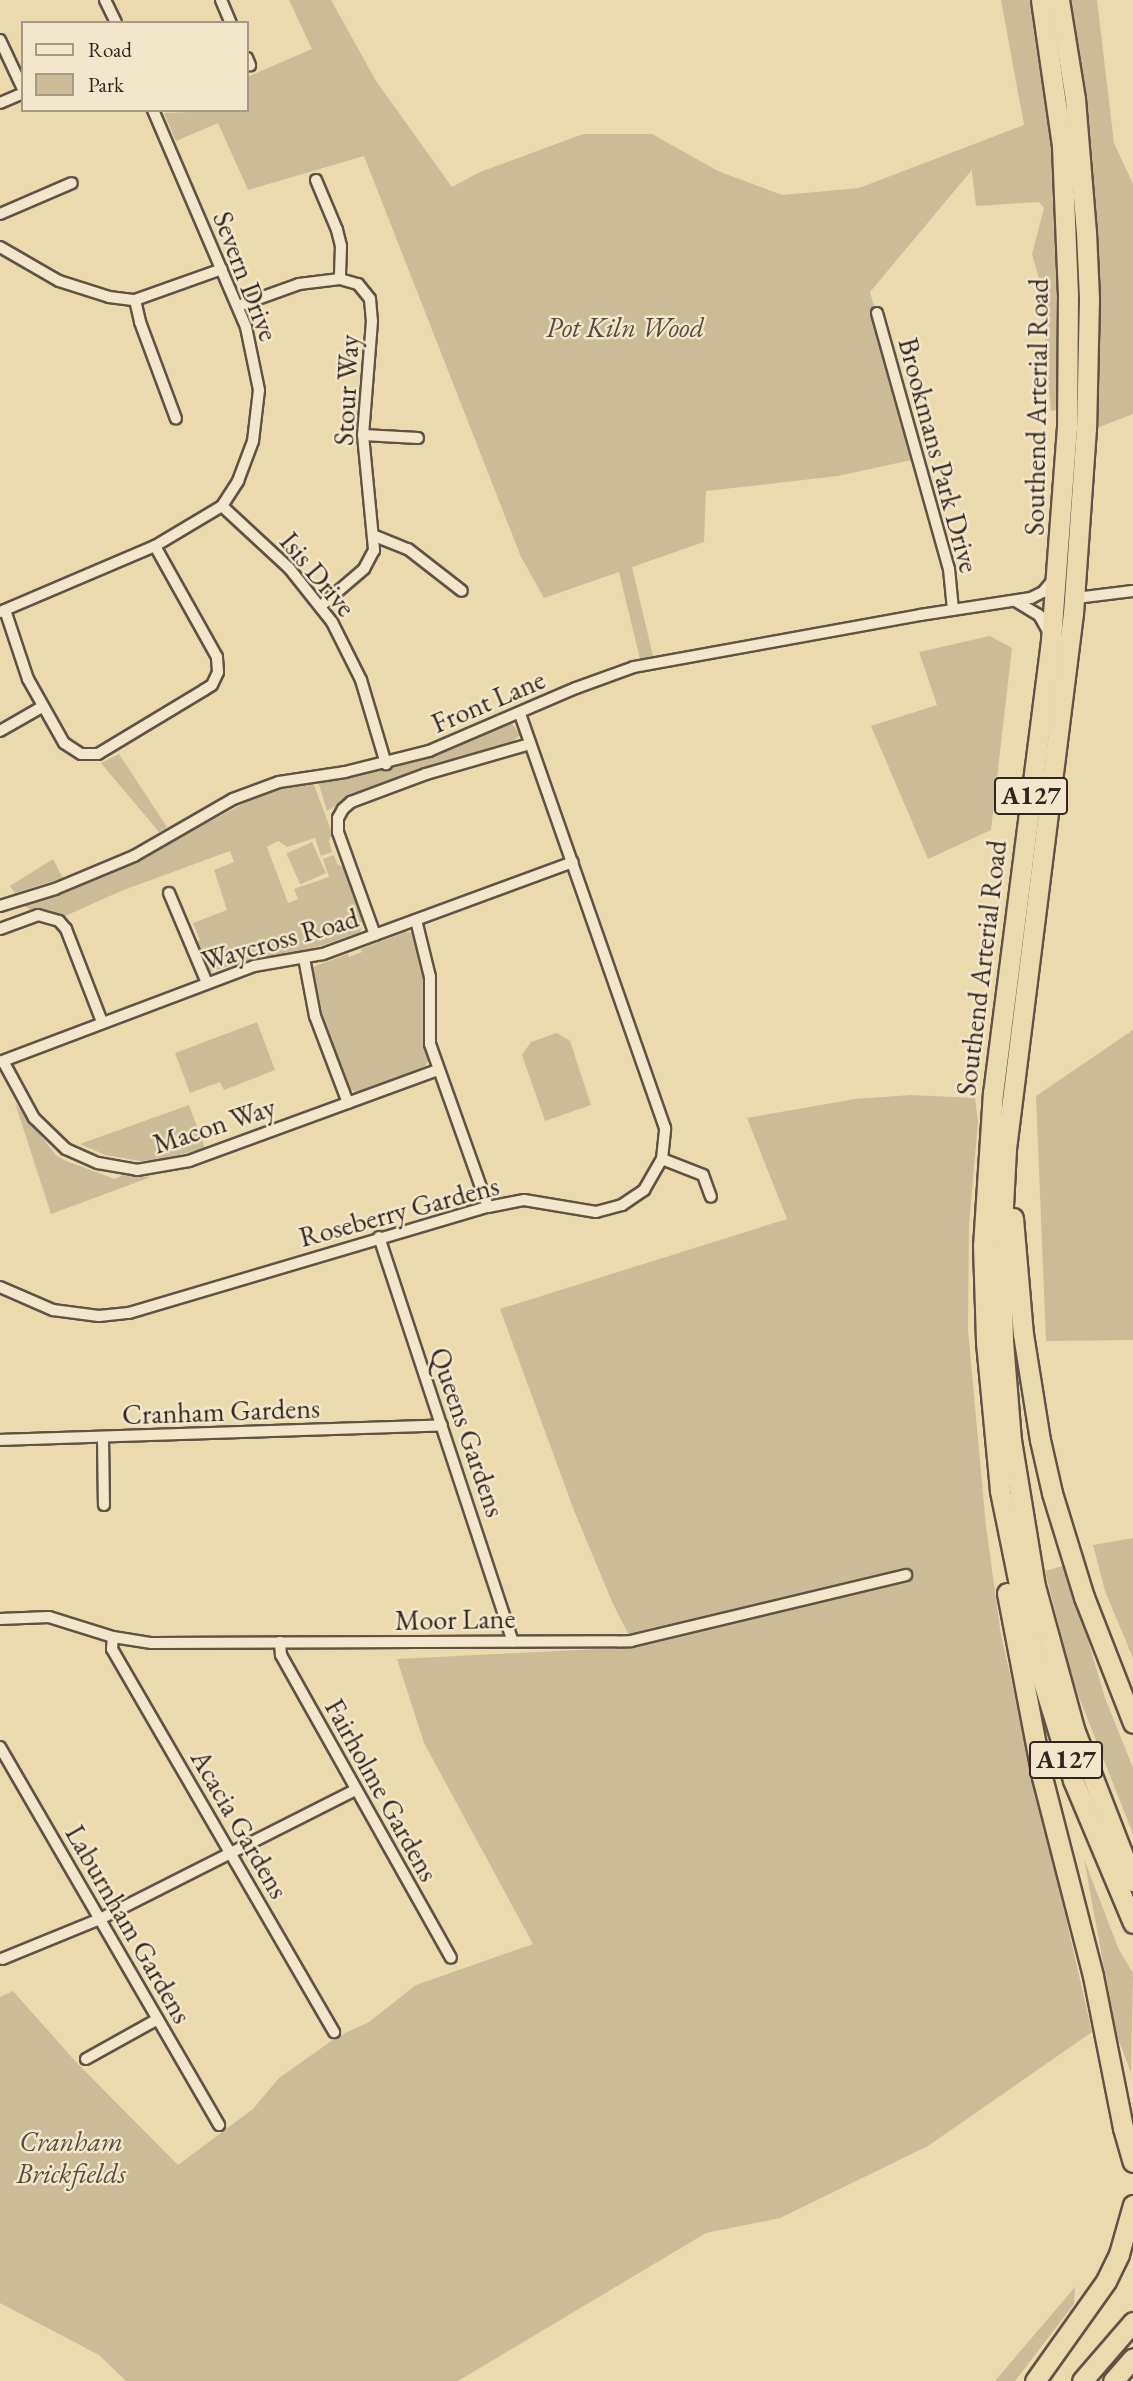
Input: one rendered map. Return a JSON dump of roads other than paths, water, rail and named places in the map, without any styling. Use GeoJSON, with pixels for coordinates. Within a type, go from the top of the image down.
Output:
{"type":"FeatureCollection","features":[{"type":"Feature","properties":{"kind":"highway","name":"Southend Arterial Road"},"geometry":{"type":"LineString","coordinates":[[1041,0],[1062,146],[1068,294],[1067,427],[1051,641],[993,1092],[983,1245],[986,1342],[994,1442],[1018,1590],[1057,1734],[1091,1827],[1133,1923]]}},
{"type":"Feature","properties":{"kind":"highway","name":"Southend Arterial Road"},"geometry":{"type":"LineString","coordinates":[[1059,0],[1075,99],[1089,299],[1086,428],[1075,595],[1012,1094],[1003,1198],[1001,1269],[1006,1390],[1018,1488],[1035,1586],[1071,1718],[1103,1810],[1133,1881]]}},
{"type":"Feature","properties":{"kind":"highway"},"geometry":{"type":"LineString","coordinates":[[1012,1094],[1012,1177],[1018,1283],[1040,1440],[1067,1546],[1133,1723]]}},
{"type":"Feature","properties":{"kind":"highway"},"geometry":{"type":"LineString","coordinates":[[983,1245],[979,1342],[984,1443],[1013,1634],[1042,1777],[1093,1976],[1123,2128],[1133,2162]]}},
{"type":"Feature","properties":{"kind":"highway"},"geometry":{"type":"LineString","coordinates":[[1035,2381],[1106,2281],[1119,2254],[1133,2205]]}},
{"type":"Feature","properties":{"kind":"highway"},"geometry":{"type":"LineString","coordinates":[[1082,2381],[1133,2322]]}},
{"type":"Feature","properties":{"kind":"highway"},"geometry":{"type":"LineString","coordinates":[[1113,2381],[1133,2358]]}},
{"type":"Feature","properties":{"kind":"street"},"geometry":{"type":"LineString","coordinates":[[105,0],[115,21]]}},
{"type":"Feature","properties":{"kind":"street"},"geometry":{"type":"LineString","coordinates":[[221,0],[230,21]]}},
{"type":"Feature","properties":{"kind":"street"},"geometry":{"type":"LineString","coordinates":[[0,40],[21,87]]}},
{"type":"Feature","properties":{"kind":"street"},"geometry":{"type":"LineString","coordinates":[[0,103],[21,92]]}},
{"type":"Feature","properties":{"kind":"street","name":"Severn Drive"},"geometry":{"type":"LineString","coordinates":[[2,611],[155,546],[222,506],[232,493],[249,453],[258,409],[255,361],[238,306],[154,112]]}},
{"type":"Feature","properties":{"kind":"street"},"geometry":{"type":"LineString","coordinates":[[238,306],[299,284],[340,279],[341,246],[316,180]]}},
{"type":"Feature","properties":{"kind":"street"},"geometry":{"type":"LineString","coordinates":[[0,214],[72,183]]}},
{"type":"Feature","properties":{"kind":"street"},"geometry":{"type":"LineString","coordinates":[[0,247],[59,281],[98,295],[135,300],[222,269]]}},
{"type":"Feature","properties":{"kind":"street","name":"Stour Way"},"geometry":{"type":"LineString","coordinates":[[321,605],[364,569],[374,550],[375,536],[363,435],[372,308],[370,299],[359,284],[340,279]]}},
{"type":"Feature","properties":{"kind":"street"},"geometry":{"type":"LineString","coordinates":[[135,300],[140,322],[176,419]]}},
{"type":"Feature","properties":{"kind":"street","name":"Brookmans Park Drive"},"geometry":{"type":"LineString","coordinates":[[877,313],[949,569],[953,610]]}},
{"type":"Feature","properties":{"kind":"street"},"geometry":{"type":"LineString","coordinates":[[363,435],[418,438]]}},
{"type":"Feature","properties":{"kind":"street","name":"Isis Drive"},"geometry":{"type":"LineString","coordinates":[[222,506],[273,551],[321,605],[344,641],[361,680],[386,764]]}},
{"type":"Feature","properties":{"kind":"street"},"geometry":{"type":"LineString","coordinates":[[375,536],[408,549],[462,591]]}},
{"type":"Feature","properties":{"kind":"street"},"geometry":{"type":"LineString","coordinates":[[2,611],[42,707],[64,743],[72,750],[89,756],[212,685],[218,672],[216,657],[155,546]]}},
{"type":"Feature","properties":{"kind":"street","name":"Front Lane"},"geometry":{"type":"LineString","coordinates":[[0,906],[55,889],[134,856],[233,799],[267,786],[386,764],[466,738],[576,688],[634,667],[1031,598],[1047,588],[1059,558]]}},
{"type":"Feature","properties":{"kind":"street"},"geometry":{"type":"LineString","coordinates":[[1075,595],[1084,597],[1133,591]]}},
{"type":"Feature","properties":{"kind":"street"},"geometry":{"type":"LineString","coordinates":[[1014,601],[1039,615],[1051,641]]}},
{"type":"Feature","properties":{"kind":"street"},"geometry":{"type":"LineString","coordinates":[[0,731],[42,707]]}},
{"type":"Feature","properties":{"kind":"street","name":"Roseberry Gardens"},"geometry":{"type":"LineString","coordinates":[[0,1287],[53,1310],[99,1316],[130,1313],[379,1237],[488,1207],[524,1200],[587,1212],[614,1209],[644,1190],[662,1159],[665,1128],[520,713]]}},
{"type":"Feature","properties":{"kind":"street"},"geometry":{"type":"LineString","coordinates":[[374,935],[338,832],[338,818],[342,809],[351,802],[426,774],[530,744]]}},
{"type":"Feature","properties":{"kind":"street","name":"Waycross Road"},"geometry":{"type":"LineString","coordinates":[[2,1061],[254,966],[304,958],[573,862]]}},
{"type":"Feature","properties":{"kind":"street"},"geometry":{"type":"LineString","coordinates":[[169,893],[207,983]]}},
{"type":"Feature","properties":{"kind":"street"},"geometry":{"type":"LineString","coordinates":[[0,929],[38,915],[59,921],[66,929],[102,1022]]}},
{"type":"Feature","properties":{"kind":"street"},"geometry":{"type":"LineString","coordinates":[[416,920],[428,960],[428,1027],[437,1070],[488,1207]]}},
{"type":"Feature","properties":{"kind":"street"},"geometry":{"type":"LineString","coordinates":[[304,958],[315,1016],[348,1103]]}},
{"type":"Feature","properties":{"kind":"street","name":"Macon Way"},"geometry":{"type":"LineString","coordinates":[[2,1061],[22,1101],[48,1134],[82,1158],[114,1168],[137,1170],[172,1166],[437,1070]]}},
{"type":"Feature","properties":{"kind":"street"},"geometry":{"type":"LineString","coordinates":[[662,1159],[703,1174],[711,1197]]}},
{"type":"Feature","properties":{"kind":"street","name":"Queens Gardens"},"geometry":{"type":"LineString","coordinates":[[379,1237],[513,1641]]}},
{"type":"Feature","properties":{"kind":"street","name":"Cranham Gardens"},"geometry":{"type":"LineString","coordinates":[[0,1440],[442,1425]]}},
{"type":"Feature","properties":{"kind":"street"},"geometry":{"type":"LineString","coordinates":[[103,1437],[104,1505]]}},
{"type":"Feature","properties":{"kind":"street","name":"Moor Lane"},"geometry":{"type":"LineString","coordinates":[[0,1619],[49,1617],[113,1637],[152,1643],[631,1641],[906,1575]]}},
{"type":"Feature","properties":{"kind":"street","name":"Acacia Gardens"},"geometry":{"type":"LineString","coordinates":[[113,1637],[112,1649],[334,2032]]}},
{"type":"Feature","properties":{"kind":"street","name":"Fairholme Gardens"},"geometry":{"type":"LineString","coordinates":[[280,1642],[281,1655],[451,1958]]}},
{"type":"Feature","properties":{"kind":"street","name":"Laburnham Gardens"},"geometry":{"type":"LineString","coordinates":[[0,1747],[219,2125]]}},
{"type":"Feature","properties":{"kind":"street"},"geometry":{"type":"LineString","coordinates":[[2,1959],[100,1919],[355,1790]]}},
{"type":"Feature","properties":{"kind":"street"},"geometry":{"type":"LineString","coordinates":[[86,2059],[158,2018]]}},
{"type":"Feature","properties":{"kind":"park label","name":"Pot Kiln Wood"},"geometry":{"type":"Point","coordinates":[625,327]}},
{"type":"Feature","properties":{"kind":"park label","name":"Cranham Brickfields"},"geometry":{"type":"Point","coordinates":[71,2157]}}]}
